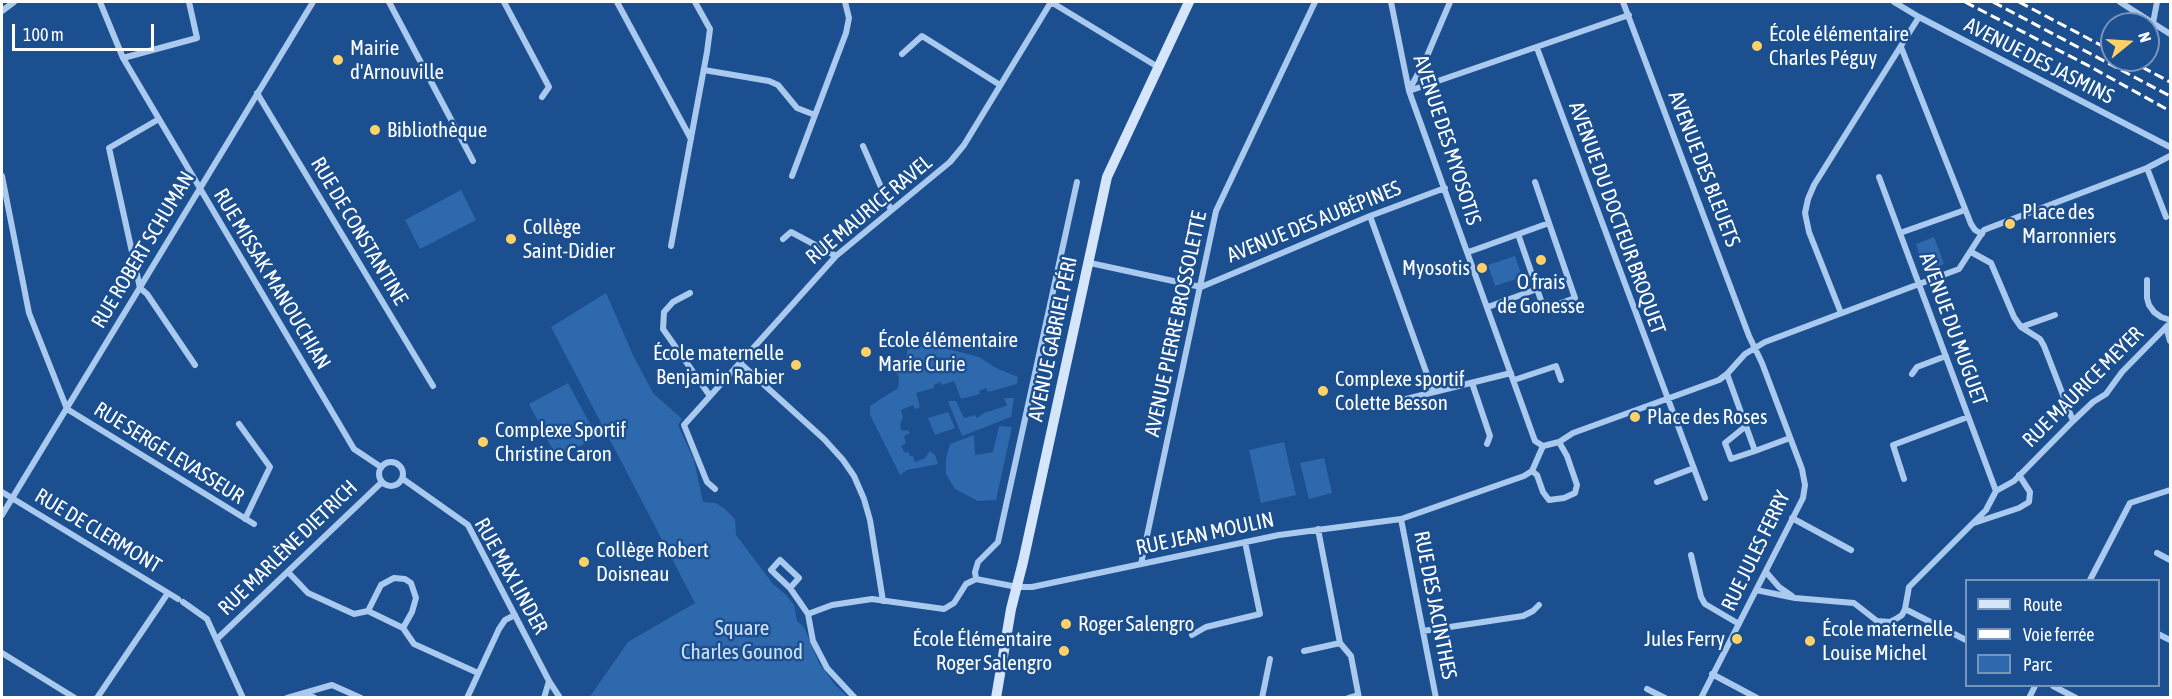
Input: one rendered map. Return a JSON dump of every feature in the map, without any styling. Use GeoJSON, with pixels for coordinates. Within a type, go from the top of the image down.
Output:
{"type":"FeatureCollection","features":[{"type":"Feature","properties":{"kind":"main road","name":"AVENUE GABRIEL PÉRI"},"geometry":{"type":"LineString","coordinates":[[996,698],[1005,635],[1090,263],[1107,177],[1189,2]]}},
{"type":"Feature","properties":{"kind":"street"},"geometry":{"type":"LineString","coordinates":[[2,11],[14,2]]}},
{"type":"Feature","properties":{"kind":"street","name":"RUE MISSAK MANOUCHIAN"},"geometry":{"type":"LineString","coordinates":[[100,2],[123,58],[351,445],[381,467]]}},
{"type":"Feature","properties":{"kind":"street"},"geometry":{"type":"LineString","coordinates":[[123,58],[197,38],[189,2]]}},
{"type":"Feature","properties":{"kind":"street","name":"RUE ROBERT SCHUMAN"},"geometry":{"type":"LineString","coordinates":[[2,516],[313,2]]}},
{"type":"Feature","properties":{"kind":"street"},"geometry":{"type":"LineString","coordinates":[[389,2],[473,161]]}},
{"type":"Feature","properties":{"kind":"street"},"geometry":{"type":"LineString","coordinates":[[504,2],[549,87],[543,96]]}},
{"type":"Feature","properties":{"kind":"street"},"geometry":{"type":"LineString","coordinates":[[617,2],[691,139]]}},
{"type":"Feature","properties":{"kind":"street"},"geometry":{"type":"LineString","coordinates":[[670,246],[710,28],[695,2]]}},
{"type":"Feature","properties":{"kind":"street"},"geometry":{"type":"LineString","coordinates":[[792,176],[846,33],[849,18],[848,6],[845,2]]}},
{"type":"Feature","properties":{"kind":"street"},"geometry":{"type":"LineString","coordinates":[[1051,2],[1158,67]]}},
{"type":"Feature","properties":{"kind":"street","name":"RUE MAURICE RAVEL"},"geometry":{"type":"LineString","coordinates":[[715,489],[707,482],[684,425],[836,256],[951,162],[964,145],[1051,2]]}},
{"type":"Feature","properties":{"kind":"street","name":"AVENUE PIERRE BROSSOLETTE"},"geometry":{"type":"LineString","coordinates":[[1141,564],[1216,210],[1315,2]]}},
{"type":"Feature","properties":{"kind":"street","name":"AVENUE DES MYOSOTIS"},"geometry":{"type":"LineString","coordinates":[[1391,2],[1409,91],[1535,441],[1543,446]]}},
{"type":"Feature","properties":{"kind":"street"},"geometry":{"type":"LineString","coordinates":[[1409,91],[1424,63],[1450,2]]}},
{"type":"Feature","properties":{"kind":"street","name":"AVENUE DES BLEUETS"},"geometry":{"type":"LineString","coordinates":[[1623,2],[1754,348]]}},
{"type":"Feature","properties":{"kind":"street","name":"AVENUE DES JASMINS"},"geometry":{"type":"LineString","coordinates":[[1894,2],[2170,147]]}},
{"type":"Feature","properties":{"kind":"street"},"geometry":{"type":"LineString","coordinates":[[2120,2],[2135,12]]}},
{"type":"Feature","properties":{"kind":"street"},"geometry":{"type":"LineString","coordinates":[[1409,91],[1629,15]]}},
{"type":"Feature","properties":{"kind":"street"},"geometry":{"type":"LineString","coordinates":[[1841,313],[1809,232],[1805,213],[1808,199],[1814,185],[1919,17]]}},
{"type":"Feature","properties":{"kind":"street"},"geometry":{"type":"LineString","coordinates":[[902,54],[922,36],[1000,85]]}},
{"type":"Feature","properties":{"kind":"street"},"geometry":{"type":"LineString","coordinates":[[1901,47],[1971,224],[1982,234]]}},
{"type":"Feature","properties":{"kind":"street","name":"AVENUE DU DOCTEUR BROQUET"},"geometry":{"type":"LineString","coordinates":[[1537,48],[1705,498]]}},
{"type":"Feature","properties":{"kind":"street"},"geometry":{"type":"LineString","coordinates":[[704,70],[769,81],[778,85],[797,108],[815,115]]}},
{"type":"Feature","properties":{"kind":"street","name":"RUE DE CONSTANTINE"},"geometry":{"type":"LineString","coordinates":[[257,93],[433,386]]}},
{"type":"Feature","properties":{"kind":"street"},"geometry":{"type":"LineString","coordinates":[[159,119],[109,148],[140,288],[147,294],[195,364]]}},
{"type":"Feature","properties":{"kind":"street"},"geometry":{"type":"LineString","coordinates":[[863,146],[891,210]]}},
{"type":"Feature","properties":{"kind":"street"},"geometry":{"type":"LineString","coordinates":[[1559,442],[1567,456],[1577,485],[1575,493],[1564,498],[1549,500],[1543,492],[1537,475],[1532,471],[1543,446],[1559,442],[1573,433],[1719,380],[1745,354],[1765,342],[1959,269],[1982,234],[1989,228],[2147,168],[2170,156]]}},
{"type":"Feature","properties":{"kind":"street"},"geometry":{"type":"LineString","coordinates":[[2147,168],[2166,217]]}},
{"type":"Feature","properties":{"kind":"street"},"geometry":{"type":"LineString","coordinates":[[2,176],[29,313],[67,410]]}},
{"type":"Feature","properties":{"kind":"street","name":"AVENUE DU MUGUET"},"geometry":{"type":"LineString","coordinates":[[1879,177],[1996,491]]}},
{"type":"Feature","properties":{"kind":"street"},"geometry":{"type":"LineString","coordinates":[[808,614],[844,602],[872,599],[944,609],[954,603],[966,584],[976,579],[975,572],[978,562],[998,542],[1077,182]]}},
{"type":"Feature","properties":{"kind":"street"},"geometry":{"type":"LineString","coordinates":[[1518,234],[1544,309],[1575,298],[1535,182]]}},
{"type":"Feature","properties":{"kind":"street","name":"AVENUE DES AUBÉPINES"},"geometry":{"type":"LineString","coordinates":[[1201,287],[1370,216],[1445,188]]}},
{"type":"Feature","properties":{"kind":"street"},"geometry":{"type":"LineString","coordinates":[[1900,233],[1965,210]]}},
{"type":"Feature","properties":{"kind":"street"},"geometry":{"type":"LineString","coordinates":[[1370,216],[1433,391]]}},
{"type":"Feature","properties":{"kind":"street","name":"AVENUE DES MYOSOTIS"},"geometry":{"type":"LineString","coordinates":[[1468,252],[1548,223]]}},
{"type":"Feature","properties":{"kind":"street"},"geometry":{"type":"LineString","coordinates":[[783,239],[791,232],[836,256]]}},
{"type":"Feature","properties":{"kind":"street"},"geometry":{"type":"LineString","coordinates":[[1971,252],[1987,260],[1994,268],[2014,317],[2021,327],[2040,339],[2073,420]]}},
{"type":"Feature","properties":{"kind":"street"},"geometry":{"type":"LineString","coordinates":[[1090,263],[1201,287]]}},
{"type":"Feature","properties":{"kind":"street"},"geometry":{"type":"LineString","coordinates":[[2147,280],[2149,305],[2154,312],[2169,323],[2170,341]]}},
{"type":"Feature","properties":{"kind":"street"},"geometry":{"type":"LineString","coordinates":[[1488,307],[1537,289]]}},
{"type":"Feature","properties":{"kind":"street"},"geometry":{"type":"LineString","coordinates":[[690,294],[673,302],[664,312],[663,329],[710,396]]}},
{"type":"Feature","properties":{"kind":"street"},"geometry":{"type":"LineString","coordinates":[[2021,327],[2055,315]]}},
{"type":"Feature","properties":{"kind":"street","name":"RUE MAURICE MEYER"},"geometry":{"type":"LineString","coordinates":[[1905,609],[1909,587],[1973,524],[1991,503],[1996,491],[2014,481],[2073,420],[2106,394],[2122,372],[2169,323]]}},
{"type":"Feature","properties":{"kind":"street","name":"RUE JULES FERRY"},"geometry":{"type":"LineString","coordinates":[[1701,698],[1803,498],[1805,485],[1802,469],[1762,363],[1754,348]]}},
{"type":"Feature","properties":{"kind":"street"},"geometry":{"type":"LineString","coordinates":[[1912,374],[1917,367],[1946,356]]}},
{"type":"Feature","properties":{"kind":"street"},"geometry":{"type":"LineString","coordinates":[[740,363],[824,439],[854,476],[870,520],[883,601]]}},
{"type":"Feature","properties":{"kind":"street"},"geometry":{"type":"LineString","coordinates":[[1404,406],[1406,399],[1433,391],[1512,377],[1556,366],[1561,380]]}},
{"type":"Feature","properties":{"kind":"street"},"geometry":{"type":"LineString","coordinates":[[1727,374],[1755,450]]}},
{"type":"Feature","properties":{"kind":"street"},"geometry":{"type":"LineString","coordinates":[[1472,383],[1490,436],[1487,444]]}},
{"type":"Feature","properties":{"kind":"street","name":"RUE SERGE LEVASSEUR"},"geometry":{"type":"LineString","coordinates":[[67,410],[254,524]]}},
{"type":"Feature","properties":{"kind":"street"},"geometry":{"type":"LineString","coordinates":[[1904,479],[1893,445],[1968,417]]}},
{"type":"Feature","properties":{"kind":"street"},"geometry":{"type":"LineString","coordinates":[[239,424],[270,467],[245,519]]}},
{"type":"Feature","properties":{"kind":"street"},"geometry":{"type":"LineString","coordinates":[[1746,426],[1725,443],[1731,459],[1790,438]]}},
{"type":"Feature","properties":{"kind":"street"},"geometry":{"type":"LineString","coordinates":[[387,462],[396,462],[404,471],[403,479],[393,486],[382,482],[379,474],[381,467],[387,462]]}},
{"type":"Feature","properties":{"kind":"street"},"geometry":{"type":"LineString","coordinates":[[1657,482],[1694,468]]}},
{"type":"Feature","properties":{"kind":"street","name":"RUE JEAN MOULIN"},"geometry":{"type":"LineString","coordinates":[[976,579],[1017,587],[1032,587],[1245,542],[1318,529],[1401,519],[1524,476],[1532,471]]}},
{"type":"Feature","properties":{"kind":"street","name":"RUE MAURICE MEYER"},"geometry":{"type":"LineString","coordinates":[[1973,524],[2019,508],[2029,502],[2030,492],[2019,476]]}},
{"type":"Feature","properties":{"kind":"street","name":"RUE MAX LINDER"},"geometry":{"type":"LineString","coordinates":[[403,479],[468,525],[560,698]]}},
{"type":"Feature","properties":{"kind":"street","name":"RUE MARLÈNE DIETRICH"},"geometry":{"type":"LineString","coordinates":[[217,639],[382,482]]}},
{"type":"Feature","properties":{"kind":"street"},"geometry":{"type":"LineString","coordinates":[[2091,579],[2130,503],[2170,490]]}},
{"type":"Feature","properties":{"kind":"street","name":"RUE DE CLERMONT"},"geometry":{"type":"LineString","coordinates":[[2,492],[180,600],[207,619],[243,698]]}},
{"type":"Feature","properties":{"kind":"street"},"geometry":{"type":"LineString","coordinates":[[1792,518],[1851,550]]}},
{"type":"Feature","properties":{"kind":"street","name":"RUE DES JACINTHES"},"geometry":{"type":"LineString","coordinates":[[1401,519],[1436,698]]}},
{"type":"Feature","properties":{"kind":"street"},"geometry":{"type":"LineString","coordinates":[[1318,529],[1340,643],[1351,656],[1358,696],[1348,698]]}},
{"type":"Feature","properties":{"kind":"street"},"geometry":{"type":"LineString","coordinates":[[1192,635],[1206,627],[1260,614],[1245,542]]}},
{"type":"Feature","properties":{"kind":"street"},"geometry":{"type":"LineString","coordinates":[[2157,553],[2170,560]]}},
{"type":"Feature","properties":{"kind":"street"},"geometry":{"type":"LineString","coordinates":[[1691,555],[1701,597],[1705,603],[1739,624]]}},
{"type":"Feature","properties":{"kind":"street"},"geometry":{"type":"LineString","coordinates":[[790,588],[799,578],[780,561],[771,570],[790,588],[808,614],[813,641],[819,656],[855,698]]}},
{"type":"Feature","properties":{"kind":"street"},"geometry":{"type":"LineString","coordinates":[[288,572],[309,593],[354,614],[368,611],[404,628],[414,644],[478,673]]}},
{"type":"Feature","properties":{"kind":"street"},"geometry":{"type":"LineString","coordinates":[[1766,572],[1779,587],[1795,598]]}},
{"type":"Feature","properties":{"kind":"street"},"geometry":{"type":"LineString","coordinates":[[368,611],[381,585],[394,578],[405,579],[411,583],[416,598],[404,628]]}},
{"type":"Feature","properties":{"kind":"street"},"geometry":{"type":"LineString","coordinates":[[1756,590],[1795,598],[1854,603],[1876,621],[1896,619],[1905,609],[1965,639]]}},
{"type":"Feature","properties":{"kind":"street"},"geometry":{"type":"LineString","coordinates":[[97,698],[168,593]]}},
{"type":"Feature","properties":{"kind":"street"},"geometry":{"type":"LineString","coordinates":[[1423,631],[1523,616],[1539,605]]}},
{"type":"Feature","properties":{"kind":"street"},"geometry":{"type":"LineString","coordinates":[[466,698],[498,629],[506,620],[515,615]]}},
{"type":"Feature","properties":{"kind":"street"},"geometry":{"type":"LineString","coordinates":[[1304,651],[1340,643]]}},
{"type":"Feature","properties":{"kind":"street"},"geometry":{"type":"LineString","coordinates":[[2,653],[75,698]]}},
{"type":"Feature","properties":{"kind":"street"},"geometry":{"type":"LineString","coordinates":[[1262,698],[1270,659]]}},
{"type":"Feature","properties":{"kind":"street"},"geometry":{"type":"LineString","coordinates":[[1712,674],[1757,698]]}},
{"type":"Feature","properties":{"kind":"street"},"geometry":{"type":"LineString","coordinates":[[544,698],[549,681]]}},
{"type":"Feature","properties":{"kind":"street"},"geometry":{"type":"LineString","coordinates":[[287,698],[332,685],[361,698]]}},
{"type":"Feature","properties":{"kind":"street"},"geometry":{"type":"LineString","coordinates":[[2055,687],[2076,698]]}},
{"type":"Feature","properties":{"kind":"street"},"geometry":{"type":"LineString","coordinates":[[1647,689],[1665,698]]}},
{"type":"Feature","properties":{"kind":"street"},"geometry":{"type":"LineString","coordinates":[[304,692],[315,698]]}},
{"type":"Feature","properties":{"kind":"green space"},"geometry":{"type":"Polygon","coordinates":[[[461,190],[476,220],[420,249],[405,220],[461,190]]]}},
{"type":"Feature","properties":{"kind":"green space"},"geometry":{"type":"Polygon","coordinates":[[[1934,237],[1944,264],[1924,271],[1916,244],[1934,237]]]}},
{"type":"Feature","properties":{"kind":"green space"},"geometry":{"type":"Polygon","coordinates":[[[1515,256],[1522,277],[1495,286],[1488,265],[1515,256]]]}},
{"type":"Feature","properties":{"kind":"green space","name":"Square Charles Gounod"},"geometry":{"type":"Polygon","coordinates":[[[606,293],[633,355],[653,393],[682,419],[678,425],[694,460],[703,502],[716,503],[735,519],[736,535],[773,584],[794,605],[797,621],[804,627],[819,663],[835,685],[848,697],[588,697],[628,642],[695,603],[551,327],[606,293]]]}},
{"type":"Feature","properties":{"kind":"green space"},"geometry":{"type":"Polygon","coordinates":[[[917,341],[979,357],[996,368],[1018,377],[1017,384],[988,392],[986,388],[979,391],[980,394],[961,399],[954,381],[942,385],[940,382],[934,385],[934,388],[916,393],[920,407],[915,409],[913,405],[901,410],[903,418],[900,424],[901,430],[908,430],[910,433],[904,436],[906,443],[901,446],[905,453],[908,452],[910,456],[913,456],[915,462],[925,458],[930,451],[935,455],[938,464],[907,470],[900,475],[870,415],[870,406],[898,388],[899,377],[892,368],[895,358],[906,360],[908,346],[917,341]]]}},
{"type":"Feature","properties":{"kind":"green space"},"geometry":{"type":"Polygon","coordinates":[[[568,383],[597,437],[557,458],[529,404],[568,383]]]}},
{"type":"Feature","properties":{"kind":"green space"},"geometry":{"type":"Polygon","coordinates":[[[1004,398],[1014,398],[1011,417],[962,436],[948,401],[956,401],[964,418],[975,415],[977,418],[984,413],[1006,406],[1004,398]]]}},
{"type":"Feature","properties":{"kind":"green space"},"geometry":{"type":"Polygon","coordinates":[[[948,412],[955,428],[935,435],[928,418],[948,412]]]}},
{"type":"Feature","properties":{"kind":"green space"},"geometry":{"type":"Polygon","coordinates":[[[999,426],[1012,427],[996,500],[978,501],[955,489],[946,474],[946,458],[950,444],[974,435],[975,455],[993,452],[999,426]]]}},
{"type":"Feature","properties":{"kind":"green space"},"geometry":{"type":"Polygon","coordinates":[[[1284,442],[1296,495],[1261,503],[1249,450],[1284,442]]]}},
{"type":"Feature","properties":{"kind":"green space"},"geometry":{"type":"Polygon","coordinates":[[[1324,458],[1332,493],[1309,499],[1300,463],[1324,458]]]}},
{"type":"Feature","properties":{"kind":"railway"},"geometry":{"type":"LineString","coordinates":[[1965,2],[2170,111]]}},
{"type":"Feature","properties":{"kind":"railway"},"geometry":{"type":"LineString","coordinates":[[1993,2],[2170,96]]}},
{"type":"Feature","properties":{"kind":"railway"},"geometry":{"type":"LineString","coordinates":[[2019,2],[2100,45]]}},
{"type":"Feature","properties":{"kind":"railway"},"geometry":{"type":"LineString","coordinates":[[2151,72],[2170,82]]}},
{"type":"Feature","properties":{"kind":"place","name":"École élémentaire Charles Péguy"},"geometry":{"type":"Point","coordinates":[1757,46]}},
{"type":"Feature","properties":{"kind":"place","name":"Mairie d'Arnouville"},"geometry":{"type":"Point","coordinates":[338,60]}},
{"type":"Feature","properties":{"kind":"place","name":"Bibliothèque"},"geometry":{"type":"Point","coordinates":[375,130]}},
{"type":"Feature","properties":{"kind":"place","name":"Place des Marronniers"},"geometry":{"type":"Point","coordinates":[2010,224]}},
{"type":"Feature","properties":{"kind":"place","name":"Collège Saint-Didier"},"geometry":{"type":"Point","coordinates":[511,239]}},
{"type":"Feature","properties":{"kind":"place","name":"O frais de Gonesse"},"geometry":{"type":"Point","coordinates":[1541,260]}},
{"type":"Feature","properties":{"kind":"place","name":"Myosotis"},"geometry":{"type":"Point","coordinates":[1482,268]}},
{"type":"Feature","properties":{"kind":"place","name":"École élémentaire Marie Curie"},"geometry":{"type":"Point","coordinates":[866,352]}},
{"type":"Feature","properties":{"kind":"place","name":"École maternelle Benjamin Rabier"},"geometry":{"type":"Point","coordinates":[796,365]}},
{"type":"Feature","properties":{"kind":"place","name":"Complexe sportif Colette Besson"},"geometry":{"type":"Point","coordinates":[1323,391]}},
{"type":"Feature","properties":{"kind":"place","name":"Place des Roses"},"geometry":{"type":"Point","coordinates":[1635,417]}},
{"type":"Feature","properties":{"kind":"place","name":"Complexe Sportif Christine Caron"},"geometry":{"type":"Point","coordinates":[483,442]}},
{"type":"Feature","properties":{"kind":"place","name":"Collège Robert Doisneau"},"geometry":{"type":"Point","coordinates":[584,562]}},
{"type":"Feature","properties":{"kind":"place","name":"Roger Salengro"},"geometry":{"type":"Point","coordinates":[1066,624]}},
{"type":"Feature","properties":{"kind":"place","name":"Jules Ferry"},"geometry":{"type":"Point","coordinates":[1737,639]}},
{"type":"Feature","properties":{"kind":"place","name":"École maternelle Louise Michel"},"geometry":{"type":"Point","coordinates":[1810,641]}},
{"type":"Feature","properties":{"kind":"place","name":"École Élémentaire Roger Salengro"},"geometry":{"type":"Point","coordinates":[1064,651]}}]}
